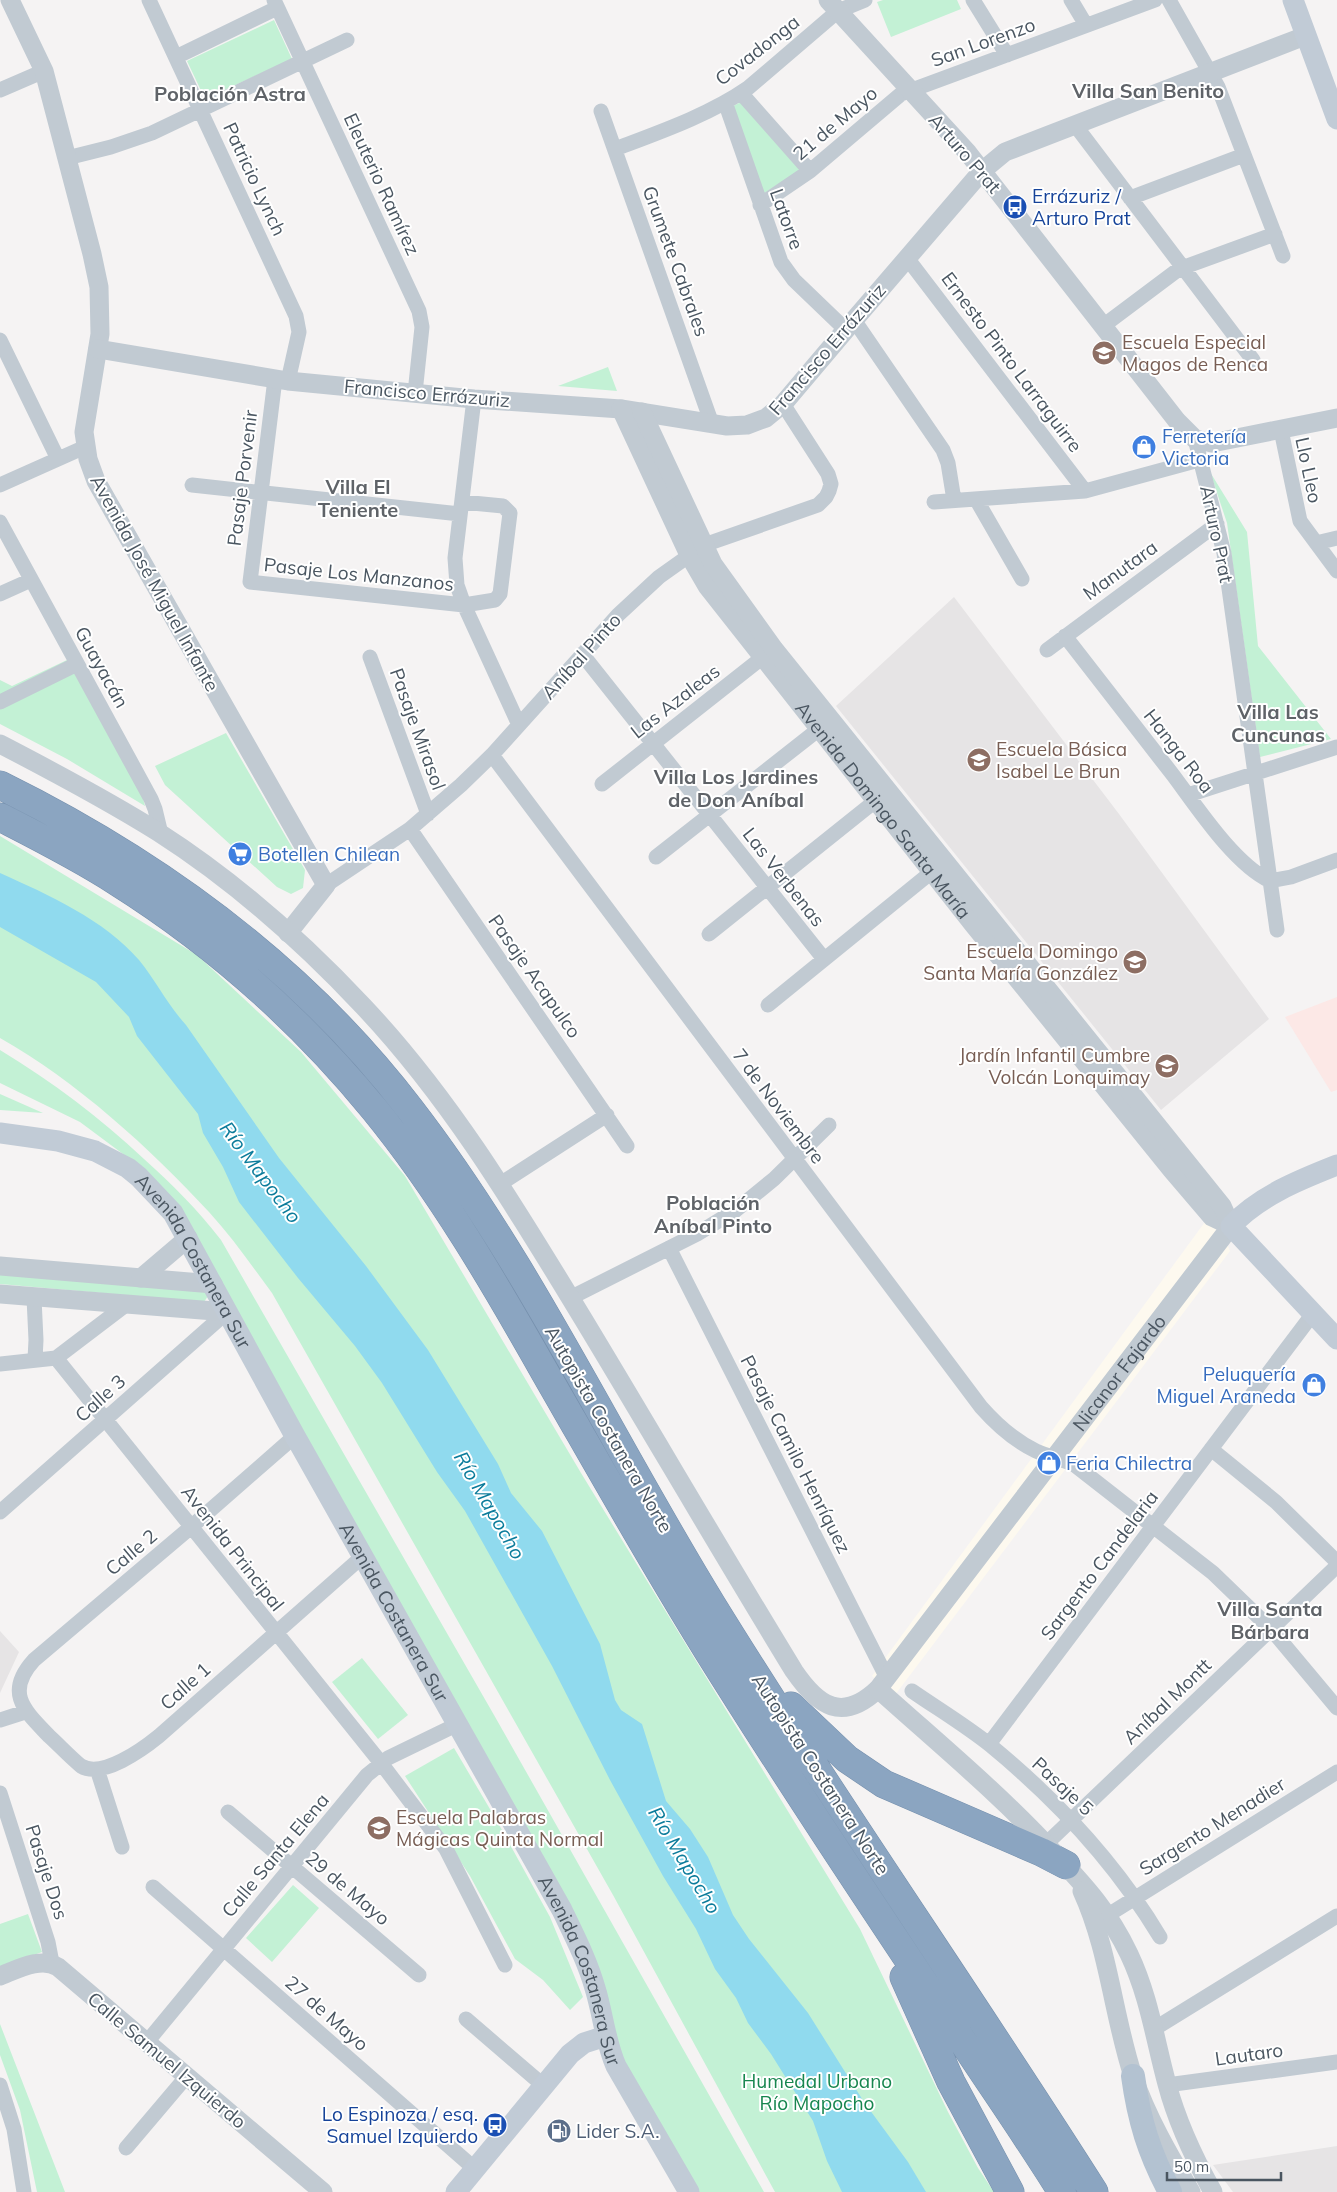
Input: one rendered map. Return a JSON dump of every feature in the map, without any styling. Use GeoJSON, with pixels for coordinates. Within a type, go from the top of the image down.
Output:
{"type":"FeatureCollection","features":[{"type":"Feature","properties":{"kind":"highway","name":"Autopista Costanera Norte"},"geometry":{"type":"LineString","coordinates":[[0,785],[75,824],[127,854],[168,881],[222,922],[309,997],[392,1087],[443,1154],[500,1241],[682,1556],[883,1872],[1094,2192]]}},
{"type":"Feature","properties":{"kind":"highway","name":"Autopista Costanera Norte"},"geometry":{"type":"LineString","coordinates":[[0,817],[98,869],[160,910],[206,944],[295,1022],[374,1108],[417,1164],[469,1244],[511,1313],[672,1592],[762,1736],[1062,2192]]}},
{"type":"Feature","properties":{"kind":"highway"},"geometry":{"type":"LineString","coordinates":[[737,1644],[790,1705],[833,1748],[858,1769],[896,1790],[1030,1847],[1068,1868]]}},
{"type":"Feature","properties":{"kind":"highway"},"geometry":{"type":"LineString","coordinates":[[860,1886],[951,2082],[1010,2192]]}},
{"type":"Feature","properties":{"kind":"main road"},"geometry":{"type":"LineString","coordinates":[[1293,0],[1337,119]]}},
{"type":"Feature","properties":{"kind":"main road","name":"Avenida Costanera Sur"},"geometry":{"type":"LineString","coordinates":[[0,1134],[77,1145],[112,1159],[139,1177],[164,1201],[188,1238],[226,1312],[458,1724],[577,1941],[595,1987],[606,2036],[616,2066],[689,2192]]}},
{"type":"Feature","properties":{"kind":"main road","name":"Nicanor Fajardo"},"geometry":{"type":"LineString","coordinates":[[1231,1226],[1244,1212],[1263,1199],[1337,1165]]}},
{"type":"Feature","properties":{"kind":"main road","name":"Avenida Domingo Santa María"},"geometry":{"type":"LineString","coordinates":[[1231,1226],[1337,1340]]}},
{"type":"Feature","properties":{"kind":"main road"},"geometry":{"type":"LineString","coordinates":[[456,2192],[577,2048],[592,2040],[606,2036]]}},
{"type":"Feature","properties":{"kind":"main road"},"geometry":{"type":"LineString","coordinates":[[1133,2076],[1139,2115],[1146,2139],[1170,2192]]}},
{"type":"Feature","properties":{"kind":"street","name":"Avenida José Miguel Infante"},"geometry":{"type":"LineString","coordinates":[[10,0],[44,71],[94,263],[101,303],[98,349],[85,418],[85,447],[96,481],[326,885]]}},
{"type":"Feature","properties":{"kind":"street","name":"Patricio Lynch"},"geometry":{"type":"LineString","coordinates":[[149,0],[296,316],[298,332],[282,380]]}},
{"type":"Feature","properties":{"kind":"street","name":"Covadonga"},"geometry":{"type":"LineString","coordinates":[[615,149],[666,129],[741,93],[833,5],[866,0]]}},
{"type":"Feature","properties":{"kind":"street"},"geometry":{"type":"LineString","coordinates":[[973,0],[1007,55]]}},
{"type":"Feature","properties":{"kind":"street"},"geometry":{"type":"LineString","coordinates":[[1072,0],[1086,25]]}},
{"type":"Feature","properties":{"kind":"street","name":"San Lorenzo"},"geometry":{"type":"LineString","coordinates":[[910,90],[1155,0]]}},
{"type":"Feature","properties":{"kind":"street"},"geometry":{"type":"LineString","coordinates":[[1169,0],[1211,72],[1284,256]]}},
{"type":"Feature","properties":{"kind":"street"},"geometry":{"type":"LineString","coordinates":[[176,57],[276,4]]}},
{"type":"Feature","properties":{"kind":"street","name":"Eleuterio Ramírez"},"geometry":{"type":"LineString","coordinates":[[276,4],[419,311],[421,336],[415,393]]}},
{"type":"Feature","properties":{"kind":"street","name":"Arturo Prat"},"geometry":{"type":"LineString","coordinates":[[833,5],[982,171],[1176,421],[1195,439],[1224,552],[1277,930]]}},
{"type":"Feature","properties":{"kind":"street","name":"Francisco Errázuriz"},"geometry":{"type":"LineString","coordinates":[[98,349],[282,380],[474,399],[621,409],[712,424],[737,426],[756,423],[776,412],[982,171],[1005,152],[1305,36]]}},
{"type":"Feature","properties":{"kind":"street"},"geometry":{"type":"LineString","coordinates":[[67,158],[132,141],[202,111],[347,40]]}},
{"type":"Feature","properties":{"kind":"street"},"geometry":{"type":"LineString","coordinates":[[0,90],[44,71]]}},
{"type":"Feature","properties":{"kind":"street","name":"21 de Mayo"},"geometry":{"type":"LineString","coordinates":[[760,204],[810,171],[893,100],[910,90]]}},
{"type":"Feature","properties":{"kind":"street"},"geometry":{"type":"LineString","coordinates":[[741,93],[810,171]]}},
{"type":"Feature","properties":{"kind":"street","name":"Latorre"},"geometry":{"type":"LineString","coordinates":[[725,102],[760,204],[785,268],[794,280],[850,324],[943,450],[948,463],[954,500]]}},
{"type":"Feature","properties":{"kind":"street","name":"Grumete Cabrales"},"geometry":{"type":"LineString","coordinates":[[601,111],[712,424]]}},
{"type":"Feature","properties":{"kind":"street"},"geometry":{"type":"LineString","coordinates":[[1075,125],[1253,360]]}},
{"type":"Feature","properties":{"kind":"street"},"geometry":{"type":"LineString","coordinates":[[1130,198],[1244,155]]}},
{"type":"Feature","properties":{"kind":"street"},"geometry":{"type":"LineString","coordinates":[[1103,326],[1168,276],[1183,267],[1275,234]]}},
{"type":"Feature","properties":{"kind":"street","name":"Ernesto Pinto Larraguirre"},"geometry":{"type":"LineString","coordinates":[[907,258],[1085,490]]}},
{"type":"Feature","properties":{"kind":"street"},"geometry":{"type":"LineString","coordinates":[[101,303],[118,342],[126,353]]}},
{"type":"Feature","properties":{"kind":"street"},"geometry":{"type":"LineString","coordinates":[[0,340],[58,459]]}},
{"type":"Feature","properties":{"kind":"street","name":"Pasaje Porvenir"},"geometry":{"type":"LineString","coordinates":[[250,582],[261,492],[282,380]]}},
{"type":"Feature","properties":{"kind":"street"},"geometry":{"type":"LineString","coordinates":[[474,399],[461,508],[456,574],[464,605],[519,725]]}},
{"type":"Feature","properties":{"kind":"street","name":"Aníbal Pinto"},"geometry":{"type":"LineString","coordinates":[[288,933],[326,885],[410,829],[492,755],[582,654],[638,595],[696,550],[818,505],[826,497],[830,484],[828,474],[783,404]]}},
{"type":"Feature","properties":{"kind":"street","name":"Avenida Domingo Santa María"},"geometry":{"type":"LineString","coordinates":[[621,409],[696,550]]}},
{"type":"Feature","properties":{"kind":"street","name":"Avenida Domingo Santa María"},"geometry":{"type":"LineString","coordinates":[[642,412],[696,550],[707,586],[768,653],[939,866],[973,924],[1177,1164],[1212,1217],[1231,1226]]}},
{"type":"Feature","properties":{"kind":"street"},"geometry":{"type":"LineString","coordinates":[[1195,439],[1212,443],[1337,418]]}},
{"type":"Feature","properties":{"kind":"street","name":"Llo Lleo"},"geometry":{"type":"LineString","coordinates":[[1281,430],[1300,521],[1337,571]]}},
{"type":"Feature","properties":{"kind":"street"},"geometry":{"type":"LineString","coordinates":[[0,485],[85,447]]}},
{"type":"Feature","properties":{"kind":"street"},"geometry":{"type":"LineString","coordinates":[[934,502],[1085,490],[1199,460]]}},
{"type":"Feature","properties":{"kind":"street"},"geometry":{"type":"LineString","coordinates":[[192,484],[261,492],[461,508],[503,506],[508,510],[510,516],[499,596],[495,600],[464,605]]}},
{"type":"Feature","properties":{"kind":"street"},"geometry":{"type":"LineString","coordinates":[[976,498],[1022,579]]}},
{"type":"Feature","properties":{"kind":"street","name":"Guayacán"},"geometry":{"type":"LineString","coordinates":[[0,522],[151,799],[161,834]]}},
{"type":"Feature","properties":{"kind":"street","name":"Manutara"},"geometry":{"type":"LineString","coordinates":[[1047,650],[1217,524]]}},
{"type":"Feature","properties":{"kind":"street"},"geometry":{"type":"LineString","coordinates":[[1316,543],[1337,538]]}},
{"type":"Feature","properties":{"kind":"street"},"geometry":{"type":"LineString","coordinates":[[0,594],[31,580]]}},
{"type":"Feature","properties":{"kind":"street","name":"Pasaje Los Manzanos"},"geometry":{"type":"LineString","coordinates":[[250,582],[464,605]]}},
{"type":"Feature","properties":{"kind":"street","name":"Hanga Roa"},"geometry":{"type":"LineString","coordinates":[[1065,636],[1242,862],[1259,876],[1270,880]]}},
{"type":"Feature","properties":{"kind":"street","name":"Las Azaleas"},"geometry":{"type":"LineString","coordinates":[[602,784],[768,653]]}},
{"type":"Feature","properties":{"kind":"street","name":"Las Verbenas"},"geometry":{"type":"LineString","coordinates":[[582,654],[824,959]]}},
{"type":"Feature","properties":{"kind":"street","name":"Pasaje Mirasol"},"geometry":{"type":"LineString","coordinates":[[370,657],[428,814]]}},
{"type":"Feature","properties":{"kind":"street"},"geometry":{"type":"LineString","coordinates":[[0,702],[77,664]]}},
{"type":"Feature","properties":{"kind":"street"},"geometry":{"type":"LineString","coordinates":[[656,857],[825,724]]}},
{"type":"Feature","properties":{"kind":"street","name":"Nicanor Fajardo"},"geometry":{"type":"LineString","coordinates":[[0,744],[77,784],[161,834],[246,897],[288,933],[352,994],[400,1047],[442,1100],[500,1184],[775,1639],[808,1691],[823,1704],[841,1708],[862,1702],[883,1684],[1231,1226]]}},
{"type":"Feature","properties":{"kind":"street"},"geometry":{"type":"LineString","coordinates":[[1188,795],[1337,747]]}},
{"type":"Feature","properties":{"kind":"street","name":"7 de Noviembre"},"geometry":{"type":"LineString","coordinates":[[492,755],[981,1407],[1011,1435],[1034,1450],[1076,1466],[1154,1525],[1213,1574],[1271,1629],[1337,1708]]}},
{"type":"Feature","properties":{"kind":"street"},"geometry":{"type":"LineString","coordinates":[[709,934],[882,795]]}},
{"type":"Feature","properties":{"kind":"street","name":"Pasaje Acapulco"},"geometry":{"type":"LineString","coordinates":[[410,829],[627,1146]]}},
{"type":"Feature","properties":{"kind":"street"},"geometry":{"type":"LineString","coordinates":[[1270,880],[1291,877],[1337,860]]}},
{"type":"Feature","properties":{"kind":"street"},"geometry":{"type":"LineString","coordinates":[[768,1005],[939,866]]}},
{"type":"Feature","properties":{"kind":"street"},"geometry":{"type":"LineString","coordinates":[[500,1184],[607,1115]]}},
{"type":"Feature","properties":{"kind":"street"},"geometry":{"type":"LineString","coordinates":[[570,1298],[669,1248],[736,1210],[795,1159],[828,1125]]}},
{"type":"Feature","properties":{"kind":"street"},"geometry":{"type":"LineString","coordinates":[[141,1278],[188,1238]]}},
{"type":"Feature","properties":{"kind":"street","name":"Pasaje Camilo Henríquez"},"geometry":{"type":"LineString","coordinates":[[669,1248],[883,1684]]}},
{"type":"Feature","properties":{"kind":"street"},"geometry":{"type":"LineString","coordinates":[[0,1266],[213,1284]]}},
{"type":"Feature","properties":{"kind":"street"},"geometry":{"type":"LineString","coordinates":[[0,1294],[226,1312]]}},
{"type":"Feature","properties":{"kind":"street"},"geometry":{"type":"LineString","coordinates":[[34,1298],[35,1359]]}},
{"type":"Feature","properties":{"kind":"street"},"geometry":{"type":"LineString","coordinates":[[0,1364],[56,1358],[126,1304]]}},
{"type":"Feature","properties":{"kind":"street","name":"Calle 3"},"geometry":{"type":"LineString","coordinates":[[0,1512],[226,1312]]}},
{"type":"Feature","properties":{"kind":"street","name":"Sargento Candelaria"},"geometry":{"type":"LineString","coordinates":[[989,1744],[1312,1315]]}},
{"type":"Feature","properties":{"kind":"street","name":"Avenida Principal"},"geometry":{"type":"LineString","coordinates":[[56,1358],[381,1763],[446,1849],[506,1965]]}},
{"type":"Feature","properties":{"kind":"street","name":"Calle 2"},"geometry":{"type":"LineString","coordinates":[[25,1712],[20,1695],[20,1686],[29,1665],[295,1436]]}},
{"type":"Feature","properties":{"kind":"street"},"geometry":{"type":"LineString","coordinates":[[1212,1449],[1276,1502],[1337,1562]]}},
{"type":"Feature","properties":{"kind":"street","name":"Calle 1"},"geometry":{"type":"LineString","coordinates":[[97,1769],[110,1765],[147,1746],[363,1556]]}},
{"type":"Feature","properties":{"kind":"street","name":"Aníbal Montt"},"geometry":{"type":"LineString","coordinates":[[1046,1844],[1337,1566]]}},
{"type":"Feature","properties":{"kind":"street"},"geometry":{"type":"LineString","coordinates":[[883,1684],[1012,1809],[1068,1868],[1108,1915],[1137,1973],[1154,2029],[1167,2085],[1185,2137],[1213,2192]]}},
{"type":"Feature","properties":{"kind":"street","name":"Pasaje 5"},"geometry":{"type":"LineString","coordinates":[[912,1691],[989,1744],[1072,1819],[1106,1858],[1136,1898],[1160,1937]]}},
{"type":"Feature","properties":{"kind":"street"},"geometry":{"type":"LineString","coordinates":[[0,1720],[25,1712],[81,1766],[88,1769],[97,1769],[122,1847]]}},
{"type":"Feature","properties":{"kind":"street","name":"Calle Santa Elena"},"geometry":{"type":"LineString","coordinates":[[147,2042],[367,1775],[381,1763],[458,1724]]}},
{"type":"Feature","properties":{"kind":"street","name":"Sargento Menadier"},"geometry":{"type":"LineString","coordinates":[[1108,1915],[1337,1772]]}},
{"type":"Feature","properties":{"kind":"street","name":"Pasaje Dos"},"geometry":{"type":"LineString","coordinates":[[0,1793],[48,1942],[52,1963]]}},
{"type":"Feature","properties":{"kind":"street","name":"29 de Mayo"},"geometry":{"type":"LineString","coordinates":[[228,1812],[419,1975]]}},
{"type":"Feature","properties":{"kind":"street"},"geometry":{"type":"LineString","coordinates":[[1068,1868],[1086,1902],[1096,1928],[1133,2076],[1152,2121],[1191,2192]]}},
{"type":"Feature","properties":{"kind":"street","name":"27 de Mayo"},"geometry":{"type":"LineString","coordinates":[[153,1887],[475,2169]]}},
{"type":"Feature","properties":{"kind":"street"},"geometry":{"type":"LineString","coordinates":[[1154,2029],[1337,1916]]}},
{"type":"Feature","properties":{"kind":"street"},"geometry":{"type":"LineString","coordinates":[[0,1976],[28,1966],[52,1963]]}},
{"type":"Feature","properties":{"kind":"street","name":"Calle Samuel Izquierdo"},"geometry":{"type":"LineString","coordinates":[[52,1963],[187,2076],[312,2188]]}},
{"type":"Feature","properties":{"kind":"street"},"geometry":{"type":"LineString","coordinates":[[466,2019],[544,2086]]}},
{"type":"Feature","properties":{"kind":"street","name":"Lautaro"},"geometry":{"type":"LineString","coordinates":[[1167,2085],[1337,2062]]}},
{"type":"Feature","properties":{"kind":"street"},"geometry":{"type":"LineString","coordinates":[[126,2148],[187,2076]]}},
{"type":"Feature","properties":{"kind":"street"},"geometry":{"type":"LineString","coordinates":[[0,2085],[14,2129],[24,2192]]}},
{"type":"Feature","properties":{"kind":"shaded area"},"geometry":{"type":"Polygon","coordinates":[[[954,597],[1119,814],[1269,1019],[1161,1110],[836,706],[954,597]]]}},
{"type":"Feature","properties":{"kind":"shaded area"},"geometry":{"type":"Polygon","coordinates":[[[1337,997],[1337,1090],[1331,1092],[1285,1017],[1337,997]]]}},
{"type":"Feature","properties":{"kind":"shaded area","name":"Feria Chilectra"},"geometry":{"type":"Polygon","coordinates":[[[1213,1211],[1230,1251],[895,1695],[872,1676],[1213,1211]]]}},
{"type":"Feature","properties":{"kind":"shaded area"},"geometry":{"type":"Polygon","coordinates":[[[0,1631],[19,1652],[0,1693],[0,1631]]]}},
{"type":"Feature","properties":{"kind":"shaded area"},"geometry":{"type":"Polygon","coordinates":[[[1337,2146],[1337,2192],[1233,2192],[1213,2165],[1337,2146]]]}},
{"type":"Feature","properties":{"kind":"green space"},"geometry":{"type":"Polygon","coordinates":[[[883,0],[957,0],[961,9],[891,37],[877,2],[883,0]]]}},
{"type":"Feature","properties":{"kind":"green space"},"geometry":{"type":"Polygon","coordinates":[[[274,20],[292,59],[205,99],[187,61],[274,20]]]}},
{"type":"Feature","properties":{"kind":"green space"},"geometry":{"type":"Polygon","coordinates":[[[741,102],[801,170],[763,194],[733,106],[741,102]]]}},
{"type":"Feature","properties":{"kind":"green space"},"geometry":{"type":"Polygon","coordinates":[[[608,367],[617,391],[558,386],[608,367]]]}},
{"type":"Feature","properties":{"kind":"green space"},"geometry":{"type":"Polygon","coordinates":[[[1210,472],[1247,532],[1258,646],[1331,739],[1260,757],[1227,523],[1210,472]]]}},
{"type":"Feature","properties":{"kind":"green space"},"geometry":{"type":"Polygon","coordinates":[[[67,660],[142,794],[145,806],[67,759],[0,724],[0,680],[12,686],[67,660]]]}},
{"type":"Feature","properties":{"kind":"green space"},"geometry":{"type":"Polygon","coordinates":[[[226,733],[305,870],[303,888],[291,894],[277,887],[165,785],[155,766],[226,733]]]}},
{"type":"Feature","properties":{"kind":"green space","name":"Humedal Urbano Río Mapocho"},"geometry":{"type":"Polygon","coordinates":[[[0,836],[197,955],[301,1052],[405,1176],[581,1473],[860,1929],[948,2112],[978,2168],[994,2192],[775,2192],[613,1895],[272,1293],[217,1222],[186,1188],[137,1140],[56,1074],[0,1038],[0,836]]]}},
{"type":"Feature","properties":{"kind":"green space"},"geometry":{"type":"Polygon","coordinates":[[[0,1050],[57,1087],[110,1129],[175,1188],[221,1240],[494,1715],[764,2192],[698,2192],[620,2055],[609,2021],[300,1430],[127,1157],[80,1122],[0,1083],[0,1050]]]}},
{"type":"Feature","properties":{"kind":"green space"},"geometry":{"type":"Polygon","coordinates":[[[0,1094],[43,1113],[0,1110],[0,1094]]]}},
{"type":"Feature","properties":{"kind":"green space"},"geometry":{"type":"Polygon","coordinates":[[[0,1271],[205,1291],[208,1296],[204,1302],[0,1284],[0,1271]]]}},
{"type":"Feature","properties":{"kind":"green space"},"geometry":{"type":"Polygon","coordinates":[[[362,1658],[408,1715],[378,1739],[332,1682],[362,1658]]]}},
{"type":"Feature","properties":{"kind":"green space"},"geometry":{"type":"Polygon","coordinates":[[[454,1748],[550,1917],[583,1997],[570,2010],[543,1980],[515,1959],[470,1876],[405,1776],[454,1748]]]}},
{"type":"Feature","properties":{"kind":"green space"},"geometry":{"type":"Polygon","coordinates":[[[293,1885],[319,1908],[272,1962],[246,1938],[293,1885]]]}},
{"type":"Feature","properties":{"kind":"green space"},"geometry":{"type":"Polygon","coordinates":[[[28,1914],[42,1952],[0,1967],[0,1924],[28,1914]]]}},
{"type":"Feature","properties":{"kind":"green space"},"geometry":{"type":"Polygon","coordinates":[[[0,2024],[65,2192],[37,2192],[20,2110],[0,2055],[0,2024]]]}},
{"type":"Feature","properties":{"kind":"water","name":"Río Mapocho"},"geometry":{"type":"Polygon","coordinates":[[[0,873],[56,899],[92,920],[110,932],[139,960],[279,1158],[366,1266],[428,1350],[498,1464],[511,1493],[542,1531],[600,1644],[615,1700],[621,1710],[642,1724],[666,1801],[690,1829],[708,1857],[733,1915],[749,1939],[808,2013],[864,2102],[908,2162],[926,2192],[842,2192],[827,2161],[813,2121],[771,2054],[748,2023],[736,1998],[715,1969],[696,1929],[663,1876],[610,1780],[552,1666],[465,1511],[437,1472],[382,1383],[355,1346],[298,1278],[239,1202],[223,1167],[203,1133],[198,1114],[137,1036],[129,1017],[96,982],[0,927],[0,873]]]}},
{"type":"Feature","properties":{"kind":"place","name":"Errázuriz / Arturo Prat"},"geometry":{"type":"Point","coordinates":[1015,207]}},
{"type":"Feature","properties":{"kind":"place","name":"Escuela Especial Magos de Renca"},"geometry":{"type":"Point","coordinates":[1104,353]}},
{"type":"Feature","properties":{"kind":"place","name":"Ferretería Victoria"},"geometry":{"type":"Point","coordinates":[1144,447]}},
{"type":"Feature","properties":{"kind":"place","name":"Escuela Básica Isabel Le Brun"},"geometry":{"type":"Point","coordinates":[979,760]}},
{"type":"Feature","properties":{"kind":"place","name":"Botellen Chilean"},"geometry":{"type":"Point","coordinates":[240,854]}},
{"type":"Feature","properties":{"kind":"place","name":"Escuela Domingo Santa María González"},"geometry":{"type":"Point","coordinates":[1135,962]}},
{"type":"Feature","properties":{"kind":"place","name":"Jardín Infantil Cumbre Volcán Lonquimay"},"geometry":{"type":"Point","coordinates":[1167,1066]}},
{"type":"Feature","properties":{"kind":"place","name":"Peluquería Miguel Araneda"},"geometry":{"type":"Point","coordinates":[1314,1385]}},
{"type":"Feature","properties":{"kind":"place","name":"Feria Chilectra"},"geometry":{"type":"Point","coordinates":[1049,1463]}},
{"type":"Feature","properties":{"kind":"place","name":"Escuela Palabras Mágicas Quinta Normal"},"geometry":{"type":"Point","coordinates":[379,1828]}},
{"type":"Feature","properties":{"kind":"place","name":"Lo Espinoza / esq. Samuel Izquierdo"},"geometry":{"type":"Point","coordinates":[495,2125]}},
{"type":"Feature","properties":{"kind":"place","name":"Lider S.A."},"geometry":{"type":"Point","coordinates":[559,2131]}},
{"type":"Feature","properties":{"kind":"district","name":"Villa San Benito"},"geometry":{"type":"Point","coordinates":[1148,90]}},
{"type":"Feature","properties":{"kind":"district","name":"Población Astra"},"geometry":{"type":"Point","coordinates":[230,93]}},
{"type":"Feature","properties":{"kind":"district","name":"Villa El Teniente"},"geometry":{"type":"Point","coordinates":[358,498]}},
{"type":"Feature","properties":{"kind":"district","name":"Villa Las Cuncunas"},"geometry":{"type":"Point","coordinates":[1278,722]}},
{"type":"Feature","properties":{"kind":"district","name":"Villa Los Jardines de Don Aníbal"},"geometry":{"type":"Point","coordinates":[736,788]}},
{"type":"Feature","properties":{"kind":"district","name":"Población Aníbal Pinto"},"geometry":{"type":"Point","coordinates":[713,1214]}},
{"type":"Feature","properties":{"kind":"district","name":"Villa Santa Bárbara"},"geometry":{"type":"Point","coordinates":[1270,1620]}}]}
